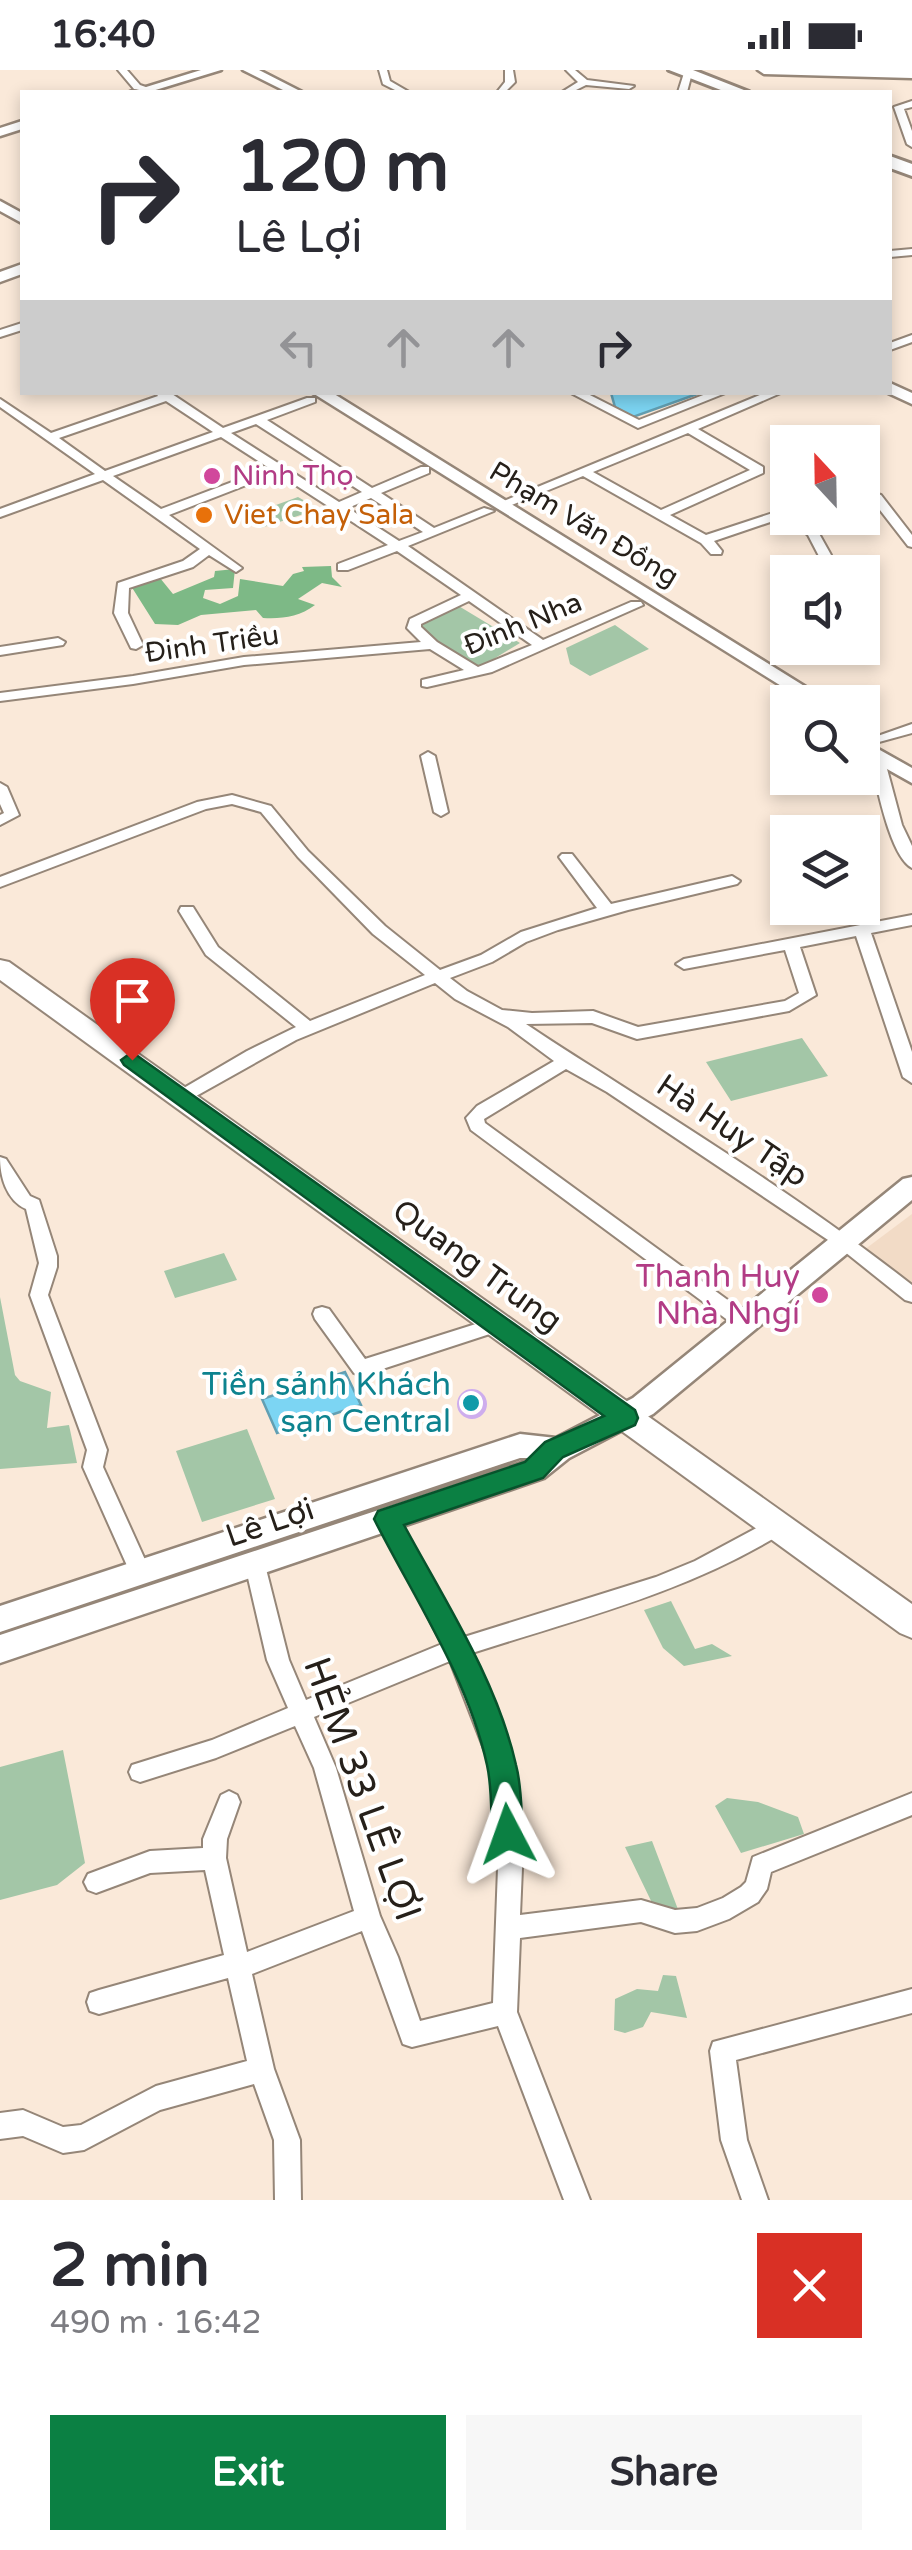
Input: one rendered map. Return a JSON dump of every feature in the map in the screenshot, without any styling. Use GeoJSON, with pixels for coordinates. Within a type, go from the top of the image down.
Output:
{"type":"FeatureCollection","features":[{"type":"Feature","properties":{"kind":"highway"},"geometry":{"type":"LineString","coordinates":[[689,71],[736,90]]}},
{"type":"Feature","properties":{"kind":"highway"},"geometry":{"type":"LineString","coordinates":[[689,71],[753,90]]}},
{"type":"Feature","properties":{"kind":"main road","name":"Quang Trung"},"geometry":{"type":"LineString","coordinates":[[2,971],[183,1096],[912,1623]]}},
{"type":"Feature","properties":{"kind":"street"},"geometry":{"type":"LineString","coordinates":[[122,70],[144,90]]}},
{"type":"Feature","properties":{"kind":"street"},"geometry":{"type":"LineString","coordinates":[[144,90],[196,70]]}},
{"type":"Feature","properties":{"kind":"street"},"geometry":{"type":"LineString","coordinates":[[144,90],[214,70]]}},
{"type":"Feature","properties":{"kind":"street"},"geometry":{"type":"LineString","coordinates":[[250,70],[292,90]]}},
{"type":"Feature","properties":{"kind":"street"},"geometry":{"type":"LineString","coordinates":[[383,70],[386,82],[400,90]]}},
{"type":"Feature","properties":{"kind":"street"},"geometry":{"type":"LineString","coordinates":[[570,70],[584,82]]}},
{"type":"Feature","properties":{"kind":"street"},"geometry":{"type":"LineString","coordinates":[[764,70],[912,74]]}},
{"type":"Feature","properties":{"kind":"street"},"geometry":{"type":"LineString","coordinates":[[570,90],[584,82],[629,86]]}},
{"type":"Feature","properties":{"kind":"street"},"geometry":{"type":"LineString","coordinates":[[904,157],[895,105],[912,104]]}},
{"type":"Feature","properties":{"kind":"street"},"geometry":{"type":"LineString","coordinates":[[50,437],[163,395],[398,545],[540,644]]}},
{"type":"Feature","properties":{"kind":"street"},"geometry":{"type":"LineString","coordinates":[[0,513],[315,395]]}},
{"type":"Feature","properties":{"kind":"street","name":"Phạm Văn Đồng"},"geometry":{"type":"LineString","coordinates":[[318,395],[425,470],[494,508]]}},
{"type":"Feature","properties":{"kind":"street","name":"Phạm Văn Đồng"},"geometry":{"type":"LineString","coordinates":[[319,395],[770,686]]}},
{"type":"Feature","properties":{"kind":"street"},"geometry":{"type":"LineString","coordinates":[[580,395],[638,424],[715,395]]}},
{"type":"Feature","properties":{"kind":"street"},"geometry":{"type":"LineString","coordinates":[[343,568],[770,395]]}},
{"type":"Feature","properties":{"kind":"street"},"geometry":{"type":"LineString","coordinates":[[0,402],[236,568]]}},
{"type":"Feature","properties":{"kind":"street"},"geometry":{"type":"LineString","coordinates":[[257,419],[432,532]]}},
{"type":"Feature","properties":{"kind":"street"},"geometry":{"type":"LineString","coordinates":[[662,516],[759,470],[688,428]]}},
{"type":"Feature","properties":{"kind":"street"},"geometry":{"type":"LineString","coordinates":[[157,515],[280,468]]}},
{"type":"Feature","properties":{"kind":"street"},"geometry":{"type":"LineString","coordinates":[[339,507],[425,470]]}},
{"type":"Feature","properties":{"kind":"street"},"geometry":{"type":"LineString","coordinates":[[583,470],[705,540],[716,551]]}},
{"type":"Feature","properties":{"kind":"street"},"geometry":{"type":"LineString","coordinates":[[880,502],[912,543]]}},
{"type":"Feature","properties":{"kind":"street"},"geometry":{"type":"LineString","coordinates":[[705,540],[770,520]]}},
{"type":"Feature","properties":{"kind":"street"},"geometry":{"type":"LineString","coordinates":[[814,535],[825,555]]}},
{"type":"Feature","properties":{"kind":"street"},"geometry":{"type":"LineString","coordinates":[[136,645],[121,613],[123,586],[188,564],[208,549]]}},
{"type":"Feature","properties":{"kind":"street"},"geometry":{"type":"LineString","coordinates":[[469,596],[415,622],[414,628],[432,645],[475,671]]}},
{"type":"Feature","properties":{"kind":"street","name":"Phạm Văn Đồng"},"geometry":{"type":"LineString","coordinates":[[643,601],[788,685]]}},
{"type":"Feature","properties":{"kind":"street","name":"Đinh Nha"},"geometry":{"type":"LineString","coordinates":[[427,683],[475,671],[643,601]]}},
{"type":"Feature","properties":{"kind":"street"},"geometry":{"type":"LineString","coordinates":[[0,651],[58,642]]}},
{"type":"Feature","properties":{"kind":"street","name":"Đinh Triều"},"geometry":{"type":"LineString","coordinates":[[0,697],[244,661],[432,645]]}},
{"type":"Feature","properties":{"kind":"street"},"geometry":{"type":"LineString","coordinates":[[880,738],[912,728]]}},
{"type":"Feature","properties":{"kind":"street"},"geometry":{"type":"LineString","coordinates":[[880,745],[912,759]]}},
{"type":"Feature","properties":{"kind":"street"},"geometry":{"type":"LineString","coordinates":[[880,750],[912,777]]}},
{"type":"Feature","properties":{"kind":"street"},"geometry":{"type":"LineString","coordinates":[[428,756],[441,812]]}},
{"type":"Feature","properties":{"kind":"street"},"geometry":{"type":"LineString","coordinates":[[880,775],[895,825],[912,863]]}},
{"type":"Feature","properties":{"kind":"street"},"geometry":{"type":"LineString","coordinates":[[0,787],[12,815],[0,820]]}},
{"type":"Feature","properties":{"kind":"street","name":"Hà Huy Tập"},"geometry":{"type":"LineString","coordinates":[[0,882],[202,805],[240,800],[266,809],[303,854],[379,930],[461,995],[506,1019],[846,1243],[912,1295]]}},
{"type":"Feature","properties":{"kind":"street"},"geometry":{"type":"LineString","coordinates":[[568,857],[606,909]]}},
{"type":"Feature","properties":{"kind":"street"},"geometry":{"type":"LineString","coordinates":[[183,1096],[228,1068],[309,1029],[490,957],[523,938],[606,909],[732,881]]}},
{"type":"Feature","properties":{"kind":"street"},"geometry":{"type":"LineString","coordinates":[[187,911],[212,951],[309,1029]]}},
{"type":"Feature","properties":{"kind":"street"},"geometry":{"type":"LineString","coordinates":[[684,964],[912,920]]}},
{"type":"Feature","properties":{"kind":"street"},"geometry":{"type":"LineString","coordinates":[[862,930],[912,1077]]}},
{"type":"Feature","properties":{"kind":"street"},"geometry":{"type":"LineString","coordinates":[[506,1019],[593,1017],[637,1033],[789,1006],[808,995],[791,944]]}},
{"type":"Feature","properties":{"kind":"street"},"geometry":{"type":"LineString","coordinates":[[566,1061],[483,1110],[475,1118],[476,1126],[744,1322]]}},
{"type":"Feature","properties":{"kind":"street"},"geometry":{"type":"LineString","coordinates":[[0,1163],[24,1201],[33,1204],[42,1229],[48,1268],[40,1282],[39,1295],[97,1450],[93,1467],[140,1572]]}},
{"type":"Feature","properties":{"kind":"street","name":"Lê Lợi"},"geometry":{"type":"LineString","coordinates":[[0,1619],[140,1572],[307,1532],[388,1519],[534,1470],[554,1449],[626,1418],[912,1186]]}},
{"type":"Feature","properties":{"kind":"street"},"geometry":{"type":"LineString","coordinates":[[322,1314],[362,1368],[498,1324]]}},
{"type":"Feature","properties":{"kind":"street","name":"Lê Lợi"},"geometry":{"type":"LineString","coordinates":[[0,1649],[255,1565],[307,1532],[520,1446],[554,1449]]}},
{"type":"Feature","properties":{"kind":"street"},"geometry":{"type":"LineString","coordinates":[[388,1519],[456,1649],[502,1767],[510,1868],[505,2012],[576,2200]]}},
{"type":"Feature","properties":{"kind":"street"},"geometry":{"type":"LineString","coordinates":[[140,1772],[226,1745],[300,1710],[456,1649],[650,1589],[714,1564],[777,1526]]}},
{"type":"Feature","properties":{"kind":"street","name":"HẺM 33 LÊ LỢI"},"geometry":{"type":"LineString","coordinates":[[255,1565],[278,1660],[326,1768],[368,1916],[412,2035],[505,2012]]}},
{"type":"Feature","properties":{"kind":"street"},"geometry":{"type":"LineString","coordinates":[[229,1802],[215,1839],[214,1858],[261,2069],[288,2140],[288,2200]]}},
{"type":"Feature","properties":{"kind":"street"},"geometry":{"type":"LineString","coordinates":[[506,1928],[641,1911],[655,1912],[677,1922],[709,1916],[748,1896],[756,1888],[761,1866],[912,1804]]}},
{"type":"Feature","properties":{"kind":"street"},"geometry":{"type":"LineString","coordinates":[[96,1882],[150,1862],[214,1858]]}},
{"type":"Feature","properties":{"kind":"street"},"geometry":{"type":"LineString","coordinates":[[98,2002],[238,1965],[368,1916]]}},
{"type":"Feature","properties":{"kind":"street"},"geometry":{"type":"LineString","coordinates":[[755,2200],[734,2140],[722,2051],[912,2001]]}},
{"type":"Feature","properties":{"kind":"street"},"geometry":{"type":"LineString","coordinates":[[0,2126],[23,2123],[64,2140],[84,2137],[156,2099],[261,2069]]}},
{"type":"Feature","properties":{"kind":"shaded area"},"geometry":{"type":"Polygon","coordinates":[[[912,1214],[912,1287],[864,1250],[912,1214]]]}},
{"type":"Feature","properties":{"kind":"green space"},"geometry":{"type":"Polygon","coordinates":[[[298,497],[319,509],[261,528],[240,518],[298,497]]]}},
{"type":"Feature","properties":{"kind":"green space"},"geometry":{"type":"Polygon","coordinates":[[[331,566],[332,577],[342,587],[322,583],[298,599],[315,605],[284,617],[263,618],[256,610],[201,615],[178,625],[155,624],[131,586],[160,578],[173,594],[214,577],[215,571],[235,569],[233,588],[205,590],[203,598],[220,604],[238,596],[240,579],[283,586],[293,574],[304,571],[302,567],[331,566]]]}},
{"type":"Feature","properties":{"kind":"green space"},"geometry":{"type":"Polygon","coordinates":[[[457,605],[520,643],[474,671],[409,627],[457,605]]]}},
{"type":"Feature","properties":{"kind":"green space"},"geometry":{"type":"Polygon","coordinates":[[[615,625],[649,649],[590,676],[570,664],[566,648],[615,625]]]}},
{"type":"Feature","properties":{"kind":"green space"},"geometry":{"type":"Polygon","coordinates":[[[802,1038],[828,1076],[731,1101],[706,1062],[802,1038]]]}},
{"type":"Feature","properties":{"kind":"green space"},"geometry":{"type":"Polygon","coordinates":[[[224,1253],[237,1280],[175,1298],[164,1271],[224,1253]]]}},
{"type":"Feature","properties":{"kind":"green space"},"geometry":{"type":"Polygon","coordinates":[[[0,1297],[15,1375],[20,1381],[51,1392],[47,1428],[69,1425],[77,1463],[0,1469],[0,1297]]]}},
{"type":"Feature","properties":{"kind":"green space"},"geometry":{"type":"Polygon","coordinates":[[[247,1429],[275,1499],[202,1522],[176,1451],[247,1429]]]}},
{"type":"Feature","properties":{"kind":"green space"},"geometry":{"type":"Polygon","coordinates":[[[671,1601],[695,1649],[712,1644],[732,1656],[684,1666],[663,1648],[644,1610],[671,1601]]]}},
{"type":"Feature","properties":{"kind":"green space"},"geometry":{"type":"Polygon","coordinates":[[[63,1750],[85,1863],[57,1885],[0,1900],[0,1767],[63,1750]]]}},
{"type":"Feature","properties":{"kind":"green space"},"geometry":{"type":"Polygon","coordinates":[[[727,1798],[758,1802],[798,1817],[804,1834],[741,1853],[715,1806],[727,1798]]]}},
{"type":"Feature","properties":{"kind":"green space"},"geometry":{"type":"Polygon","coordinates":[[[652,1841],[679,1912],[654,1907],[625,1847],[652,1841]]]}},
{"type":"Feature","properties":{"kind":"green space"},"geometry":{"type":"Polygon","coordinates":[[[663,1975],[676,1976],[687,2018],[651,2012],[643,2027],[625,2033],[614,2030],[615,1999],[637,1989],[658,1991],[663,1975]]]}},
{"type":"Feature","properties":{"kind":"water"},"geometry":{"type":"Polygon","coordinates":[[[612,395],[694,395],[633,417],[615,407],[612,395]]]}},
{"type":"Feature","properties":{"kind":"water"},"geometry":{"type":"Polygon","coordinates":[[[345,1372],[361,1405],[277,1433],[262,1399],[345,1372]]]}},
{"type":"Feature","properties":{"kind":"building","name":"Tiền sảnh Khách sạn Central"},"geometry":{"type":"Polygon","coordinates":[[[472,1389],[483,1393],[487,1404],[483,1415],[472,1419],[461,1415],[457,1404],[461,1393],[472,1389]]]}},
{"type":"Feature","properties":{"kind":"place","name":"Ninh Thọ"},"geometry":{"type":"Point","coordinates":[212,476]}},
{"type":"Feature","properties":{"kind":"place","name":"Viet Chay Sala"},"geometry":{"type":"Point","coordinates":[204,515]}},
{"type":"Feature","properties":{"kind":"place","name":"Thanh Huy Nhà Nhgí"},"geometry":{"type":"Point","coordinates":[820,1295]}},
{"type":"Feature","properties":{"kind":"place","name":"Tiền sảnh Khách sạn Central"},"geometry":{"type":"Point","coordinates":[471,1403]}},
{"type":"Feature","properties":{"kind":"route"},"geometry":{"type":"LineString","coordinates":[[132,1060],[626,1418],[554,1449],[534,1470],[388,1519],[456,1649],[490,1727],[502,1767],[508,1834]]}}]}
